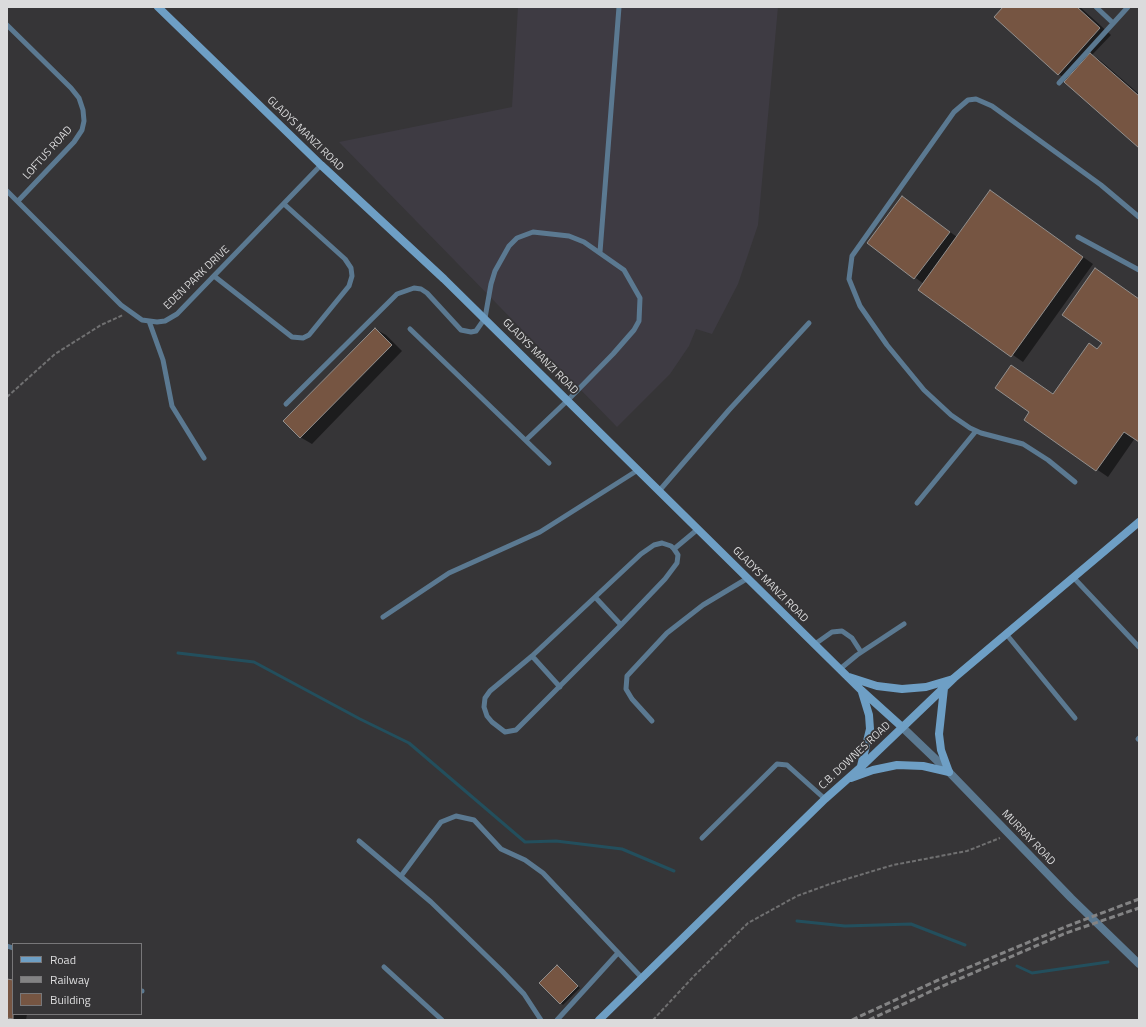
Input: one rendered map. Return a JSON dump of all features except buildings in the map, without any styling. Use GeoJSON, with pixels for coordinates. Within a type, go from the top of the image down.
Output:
{"type":"FeatureCollection","features":[{"type":"Feature","properties":{"kind":"main road","name":"GLADYS MANZI ROAD"},"geometry":{"type":"LineString","coordinates":[[158,7],[321,165],[485,318],[861,690],[902,727]]}},
{"type":"Feature","properties":{"kind":"main road","name":"C.B. DOWNES ROAD"},"geometry":{"type":"LineString","coordinates":[[599,1020],[825,799],[861,767],[954,678],[1073,576],[1139,522]]}},
{"type":"Feature","properties":{"kind":"main road"},"geometry":{"type":"LineString","coordinates":[[847,676],[877,686],[902,689],[926,687],[954,678]]}},
{"type":"Feature","properties":{"kind":"main road"},"geometry":{"type":"LineString","coordinates":[[944,688],[938,734],[941,750],[949,772]]}},
{"type":"Feature","properties":{"kind":"main road"},"geometry":{"type":"LineString","coordinates":[[861,690],[867,708],[870,729],[861,767]]}},
{"type":"Feature","properties":{"kind":"main road"},"geometry":{"type":"LineString","coordinates":[[846,780],[873,770],[897,764],[922,766],[949,772]]}},
{"type":"Feature","properties":{"kind":"street","name":"MURRAY ROAD"},"geometry":{"type":"LineString","coordinates":[[902,727],[949,772],[1008,834],[1139,964]]}},
{"type":"Feature","properties":{"kind":"lane"},"geometry":{"type":"LineString","coordinates":[[600,252],[619,7]]}},
{"type":"Feature","properties":{"kind":"lane"},"geometry":{"type":"LineString","coordinates":[[1096,7],[1113,23]]}},
{"type":"Feature","properties":{"kind":"lane"},"geometry":{"type":"LineString","coordinates":[[1059,83],[1128,7]]}},
{"type":"Feature","properties":{"kind":"lane","name":"LOFTUS ROAD"},"geometry":{"type":"LineString","coordinates":[[7,25],[71,88],[79,98],[83,110],[84,121],[82,130],[74,142],[18,201]]}},
{"type":"Feature","properties":{"kind":"lane"},"geometry":{"type":"LineString","coordinates":[[1076,482],[1048,460],[1023,444],[976,431],[951,415],[924,390],[904,367],[870,322],[860,306],[849,279],[852,256],[954,112],[968,100],[976,99],[985,102],[1101,185],[1139,217]]}},
{"type":"Feature","properties":{"kind":"lane","name":"EDEN PARK DRIVE"},"geometry":{"type":"LineString","coordinates":[[149,321],[165,321],[177,314],[321,165]]}},
{"type":"Feature","properties":{"kind":"lane"},"geometry":{"type":"LineString","coordinates":[[7,191],[130,312],[142,320],[149,321],[163,360],[172,406],[204,458]]}},
{"type":"Feature","properties":{"kind":"lane"},"geometry":{"type":"LineString","coordinates":[[214,276],[292,337],[303,338],[309,335],[349,286],[352,276],[351,268],[345,259],[284,204]]}},
{"type":"Feature","properties":{"kind":"lane"},"geometry":{"type":"LineString","coordinates":[[286,404],[397,294],[414,288],[421,289],[452,322],[466,332],[476,331],[485,318],[491,284],[509,246],[517,238],[532,232],[569,236],[584,242],[624,270],[640,298],[639,320],[634,330],[617,349],[568,400],[526,440]]}},
{"type":"Feature","properties":{"kind":"lane"},"geometry":{"type":"LineString","coordinates":[[1078,237],[1139,270]]}},
{"type":"Feature","properties":{"kind":"lane"},"geometry":{"type":"LineString","coordinates":[[659,491],[729,410],[809,323]]}},
{"type":"Feature","properties":{"kind":"lane"},"geometry":{"type":"LineString","coordinates":[[410,329],[549,462]]}},
{"type":"Feature","properties":{"kind":"lane"},"geometry":{"type":"LineString","coordinates":[[917,503],[976,431]]}},
{"type":"Feature","properties":{"kind":"lane"},"geometry":{"type":"LineString","coordinates":[[383,617],[449,573],[540,532],[638,470]]}},
{"type":"Feature","properties":{"kind":"lane"},"geometry":{"type":"LineString","coordinates":[[674,549],[698,529]]}},
{"type":"Feature","properties":{"kind":"lane"},"geometry":{"type":"LineString","coordinates":[[662,543],[671,546],[674,549],[678,558],[674,568],[621,625],[516,730],[505,732],[492,722],[487,716],[484,707],[485,698],[641,554],[654,545],[662,543]]}},
{"type":"Feature","properties":{"kind":"lane"},"geometry":{"type":"LineString","coordinates":[[1073,576],[1139,647]]}},
{"type":"Feature","properties":{"kind":"lane"},"geometry":{"type":"LineString","coordinates":[[652,721],[626,690],[627,676],[667,633],[703,605],[748,578]]}},
{"type":"Feature","properties":{"kind":"lane"},"geometry":{"type":"LineString","coordinates":[[595,597],[621,625]]}},
{"type":"Feature","properties":{"kind":"lane"},"geometry":{"type":"LineString","coordinates":[[840,669],[861,652],[904,624]]}},
{"type":"Feature","properties":{"kind":"lane"},"geometry":{"type":"LineString","coordinates":[[815,644],[832,632],[842,631],[852,638],[861,652]]}},
{"type":"Feature","properties":{"kind":"lane"},"geometry":{"type":"LineString","coordinates":[[1006,635],[1075,718]]}},
{"type":"Feature","properties":{"kind":"lane"},"geometry":{"type":"LineString","coordinates":[[532,656],[560,687]]}},
{"type":"Feature","properties":{"kind":"lane"},"geometry":{"type":"LineString","coordinates":[[702,838],[777,764],[787,765],[825,799]]}},
{"type":"Feature","properties":{"kind":"lane"},"geometry":{"type":"LineString","coordinates":[[401,876],[441,822],[456,816],[474,820],[501,849],[525,860],[542,873],[642,978]]}},
{"type":"Feature","properties":{"kind":"lane"},"geometry":{"type":"LineString","coordinates":[[359,842],[401,876],[502,971],[524,994],[541,1020]]}},
{"type":"Feature","properties":{"kind":"lane"},"geometry":{"type":"LineString","coordinates":[[557,1020],[618,953]]}},
{"type":"Feature","properties":{"kind":"lane"},"geometry":{"type":"LineString","coordinates":[[384,967],[442,1020]]}},
{"type":"Feature","properties":{"kind":"path"},"geometry":{"type":"LineString","coordinates":[[7,397],[61,350],[101,325],[130,312]]}},
{"type":"Feature","properties":{"kind":"path"},"geometry":{"type":"LineString","coordinates":[[653,1020],[694,976],[748,923],[797,896],[830,884],[893,865],[967,851],[1008,834]]}},
{"type":"Feature","properties":{"kind":"shaded area"},"geometry":{"type":"Polygon","coordinates":[[[518,7],[778,7],[758,225],[738,284],[712,334],[696,329],[689,346],[670,374],[617,427],[339,142],[512,107],[518,7]]]}},
{"type":"Feature","properties":{"kind":"waterway"},"geometry":{"type":"LineString","coordinates":[[178,653],[254,662],[360,719],[409,743],[525,842],[556,841],[622,849],[674,871]]}},
{"type":"Feature","properties":{"kind":"waterway"},"geometry":{"type":"LineString","coordinates":[[797,921],[845,926],[911,924],[965,945]]}},
{"type":"Feature","properties":{"kind":"waterway"},"geometry":{"type":"LineString","coordinates":[[1017,966],[1032,973],[1108,962]]}},
{"type":"Feature","properties":{"kind":"railway"},"geometry":{"type":"LineString","coordinates":[[852,1020],[936,981],[1065,927],[1139,899]]}},
{"type":"Feature","properties":{"kind":"railway"},"geometry":{"type":"LineString","coordinates":[[869,1020],[938,988],[1066,933],[1139,908]]}}]}
